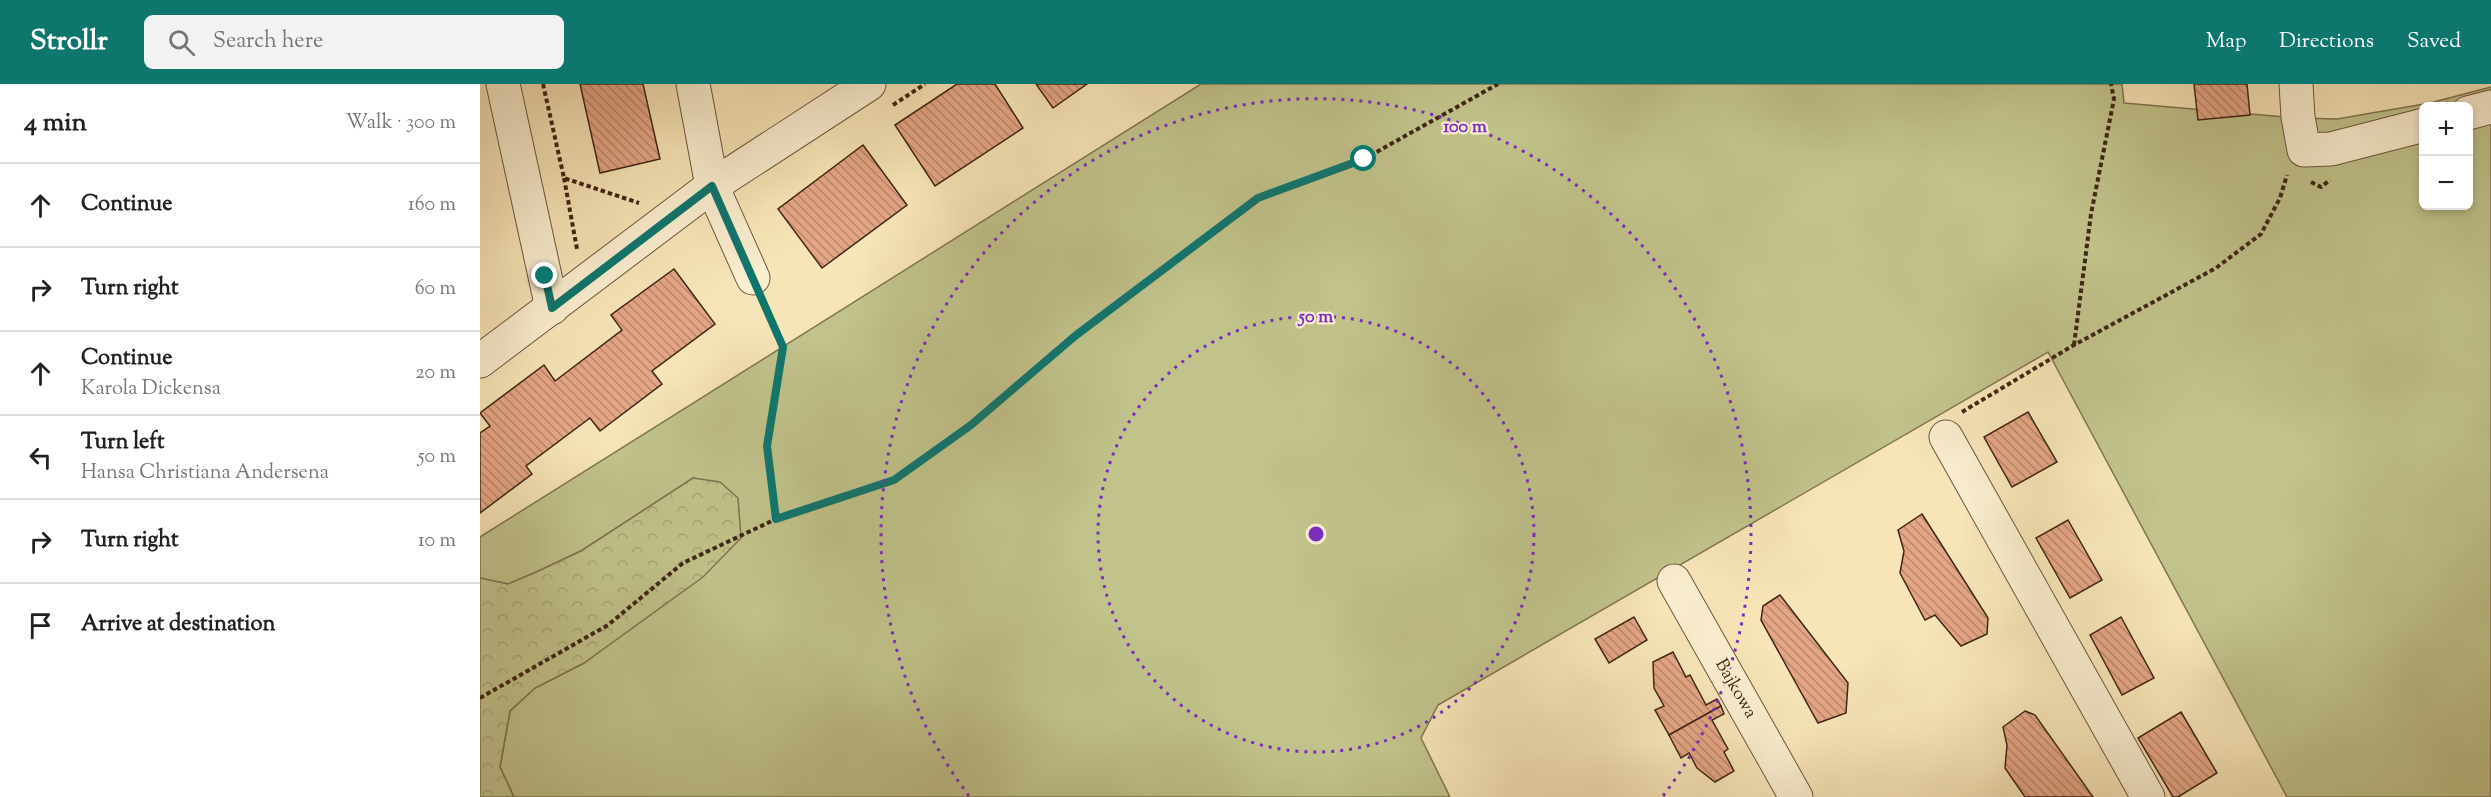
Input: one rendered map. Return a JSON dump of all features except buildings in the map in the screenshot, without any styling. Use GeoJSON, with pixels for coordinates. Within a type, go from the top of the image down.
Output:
{"type":"FeatureCollection","features":[{"type":"Feature","properties":{"kind":"street"},"geometry":{"type":"LineString","coordinates":[[503,84],[552,308]]}},
{"type":"Feature","properties":{"kind":"street"},"geometry":{"type":"LineString","coordinates":[[693,84],[712,186],[753,278]]}},
{"type":"Feature","properties":{"kind":"street"},"geometry":{"type":"LineString","coordinates":[[480,361],[712,186],[869,84]]}},
{"type":"Feature","properties":{"kind":"street"},"geometry":{"type":"LineString","coordinates":[[2296,84],[2298,117],[2304,150],[2331,149],[2419,126]]}},
{"type":"Feature","properties":{"kind":"street"},"geometry":{"type":"LineString","coordinates":[[2473,112],[2491,106]]}},
{"type":"Feature","properties":{"kind":"street"},"geometry":{"type":"LineString","coordinates":[[1946,437],[2148,797]]}},
{"type":"Feature","properties":{"kind":"street","name":"Bajkowa"},"geometry":{"type":"LineString","coordinates":[[1674,581],[1796,797]]}},
{"type":"Feature","properties":{"kind":"path"},"geometry":{"type":"LineString","coordinates":[[543,84],[564,178],[576,250],[586,243]]}},
{"type":"Feature","properties":{"kind":"path"},"geometry":{"type":"LineString","coordinates":[[480,698],[608,625],[683,563],[776,519],[894,480],[971,425],[1075,336],[1258,198],[1364,159],[1498,84]]}},
{"type":"Feature","properties":{"kind":"path"},"geometry":{"type":"LineString","coordinates":[[2074,345],[2091,214],[2114,99],[2111,84]]}},
{"type":"Feature","properties":{"kind":"path"},"geometry":{"type":"LineString","coordinates":[[1946,437],[1940,425],[2074,345],[2216,268],[2261,234],[2280,198],[2289,168],[2304,150]]}},
{"type":"Feature","properties":{"kind":"path"},"geometry":{"type":"LineString","coordinates":[[564,178],[642,204],[633,211]]}},
{"type":"Feature","properties":{"kind":"path"},"geometry":{"type":"LineString","coordinates":[[753,278],[783,347],[767,446],[776,519]]}},
{"type":"Feature","properties":{"kind":"green space"},"geometry":{"type":"Polygon","coordinates":[[[1201,84],[2122,84],[2124,103],[2298,118],[2337,119],[2419,105],[2419,210],[2473,210],[2473,102],[2434,102],[2491,87],[2491,797],[2287,797],[2048,352],[1438,705],[1421,738],[1450,797],[514,797],[500,767],[510,711],[535,688],[584,663],[625,632],[693,478],[581,551],[508,584],[480,578],[480,537],[1201,84]]]}},
{"type":"Feature","properties":{"kind":"green space"},"geometry":{"type":"Polygon","coordinates":[[[693,478],[720,482],[738,498],[741,538],[703,577],[584,663],[535,688],[510,711],[500,767],[514,797],[480,797],[480,578],[508,584],[581,551],[693,478]]]}},
{"type":"Feature","properties":{"kind":"route"},"geometry":{"type":"LineString","coordinates":[[545,276],[552,308],[712,186],[783,347],[767,446],[776,519],[894,480],[971,425],[1075,336],[1258,198],[1364,159]]}}]}
